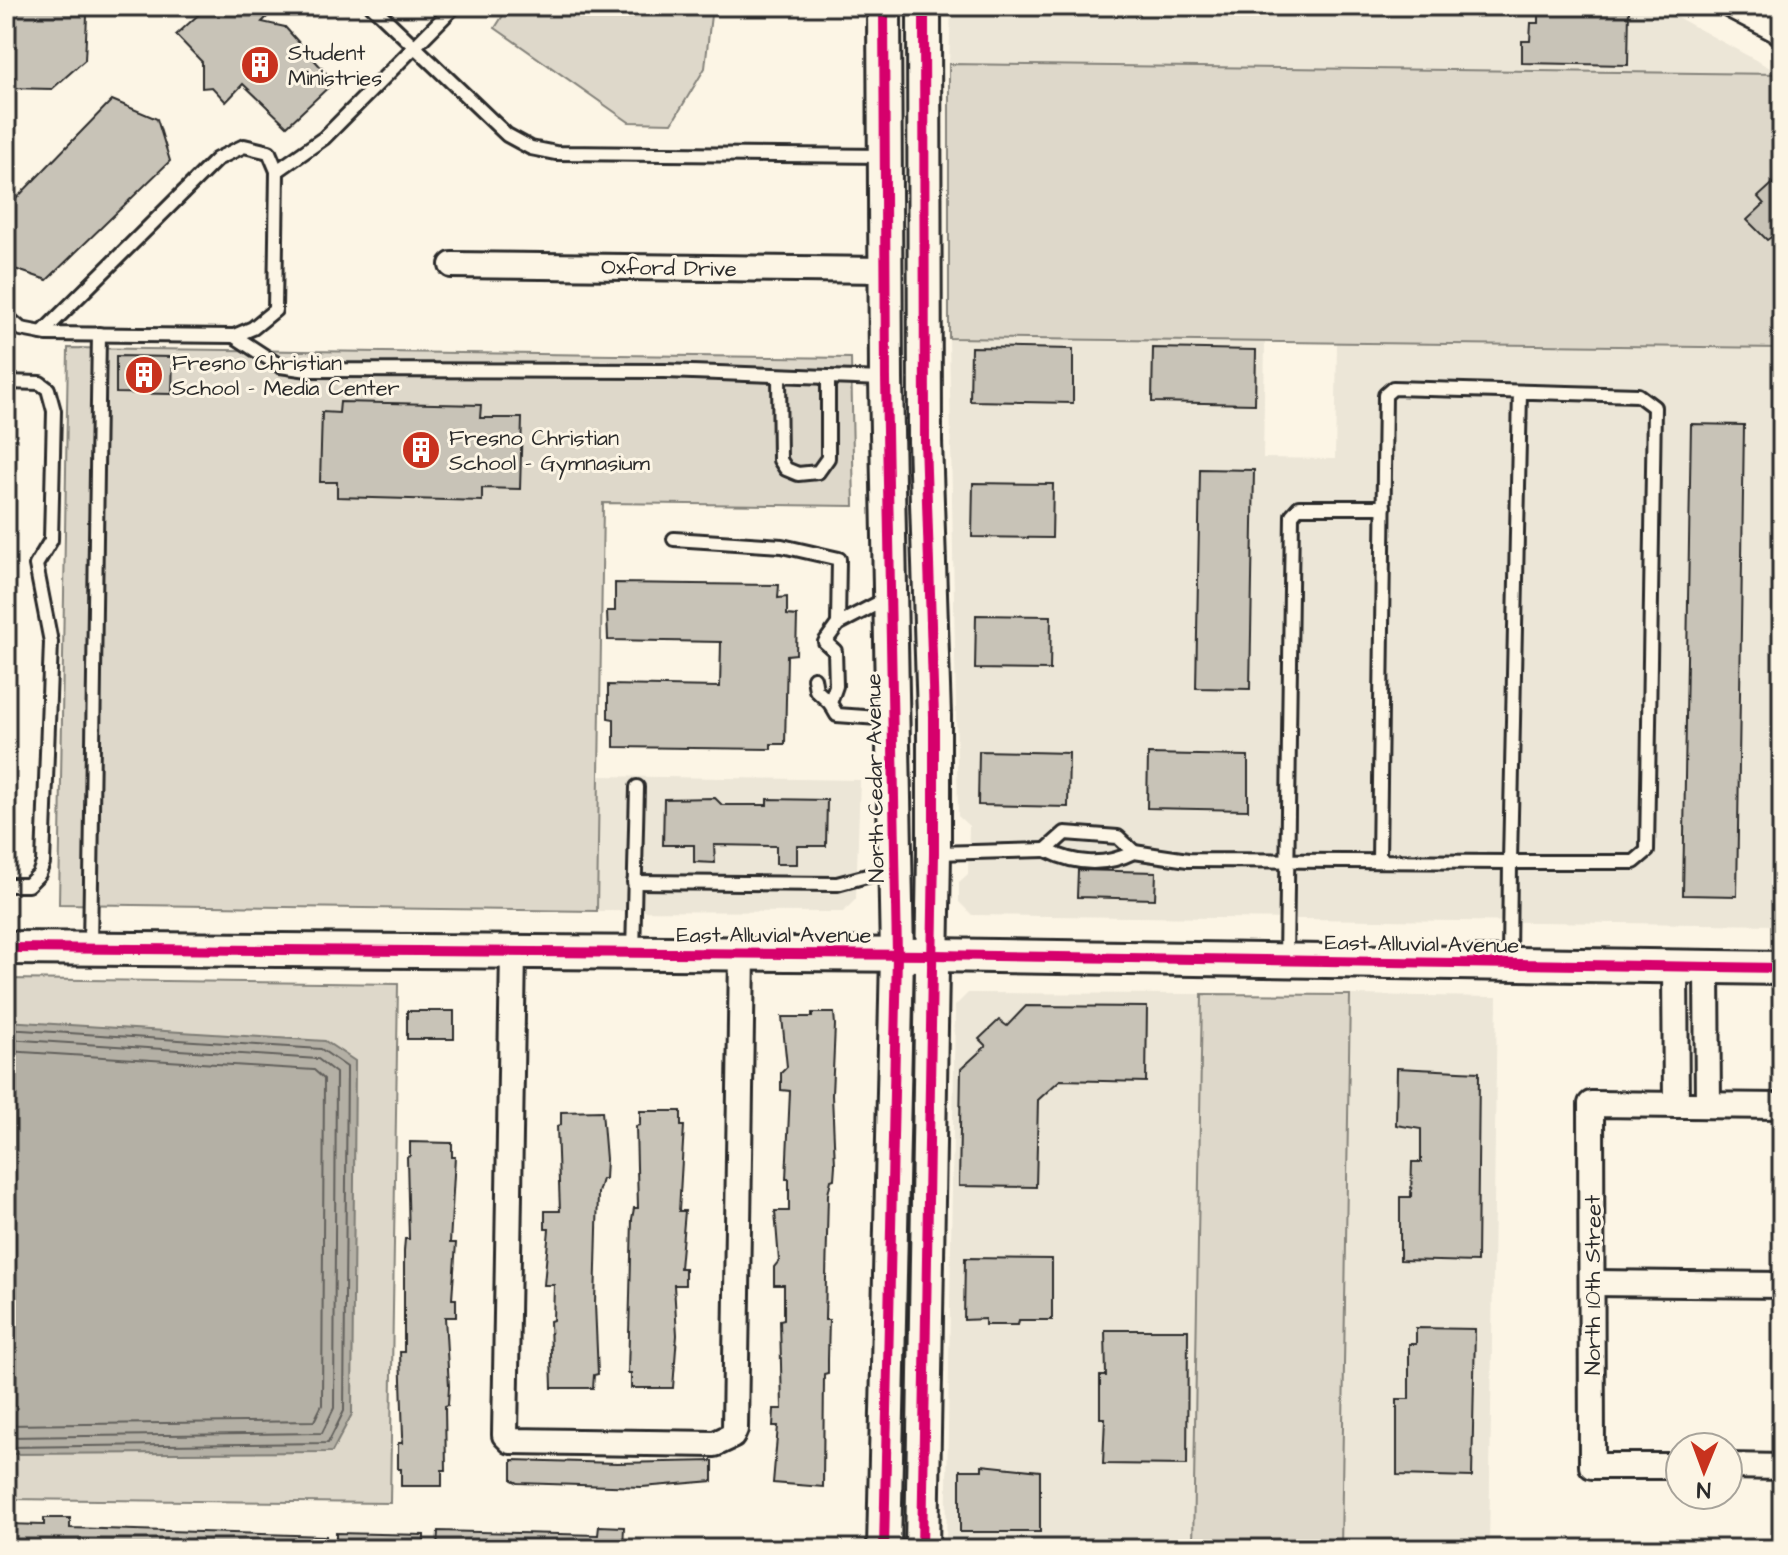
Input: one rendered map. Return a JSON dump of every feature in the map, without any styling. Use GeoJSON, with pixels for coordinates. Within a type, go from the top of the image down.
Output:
{"type":"FeatureCollection","features":[{"type":"Feature","properties":{"kind":"main road","name":"North Cedar Avenue"},"geometry":{"type":"LineString","coordinates":[[884,6],[886,379],[897,955],[884,1549]]}},
{"type":"Feature","properties":{"kind":"main road"},"geometry":{"type":"LineString","coordinates":[[922,1549],[934,853],[934,716],[925,441],[924,6]]}},
{"type":"Feature","properties":{"kind":"main road"},"geometry":{"type":"LineString","coordinates":[[886,270],[902,296],[905,418],[915,437],[925,441]]}},
{"type":"Feature","properties":{"kind":"main road","name":"East Alluvial Avenue"},"geometry":{"type":"LineString","coordinates":[[6,948],[933,955],[1782,968]]}},
{"type":"Feature","properties":{"kind":"main road"},"geometry":{"type":"LineString","coordinates":[[886,1410],[902,1491],[901,1549]]}},
{"type":"Feature","properties":{"kind":"street"},"geometry":{"type":"LineString","coordinates":[[1732,6],[1782,32]]}},
{"type":"Feature","properties":{"kind":"street","name":"Oxford Drive"},"geometry":{"type":"LineString","coordinates":[[452,265],[886,270]]}},
{"type":"Feature","properties":{"kind":"street"},"geometry":{"type":"LineString","coordinates":[[513,952],[505,1435],[511,1441],[715,1444],[732,1436],[735,1429],[742,954]]}},
{"type":"Feature","properties":{"kind":"street"},"geometry":{"type":"LineString","coordinates":[[1675,967],[1676,1105],[1782,1106]]}},
{"type":"Feature","properties":{"kind":"street"},"geometry":{"type":"LineString","coordinates":[[1707,967],[1708,1105]]}},
{"type":"Feature","properties":{"kind":"street","name":"North 10th Street"},"geometry":{"type":"LineString","coordinates":[[1664,1466],[1592,1466],[1591,1104],[1676,1105]]}},
{"type":"Feature","properties":{"kind":"street"},"geometry":{"type":"LineString","coordinates":[[1593,1283],[1782,1285]]}},
{"type":"Feature","properties":{"kind":"street"},"geometry":{"type":"LineString","coordinates":[[1744,1466],[1782,1467]]}},
{"type":"Feature","properties":{"kind":"lane"},"geometry":{"type":"LineString","coordinates":[[372,6],[507,135],[543,151],[885,156]]}},
{"type":"Feature","properties":{"kind":"lane"},"geometry":{"type":"LineString","coordinates":[[277,171],[324,138],[416,49],[455,6]]}},
{"type":"Feature","properties":{"kind":"lane"},"geometry":{"type":"LineString","coordinates":[[6,316],[21,329],[42,333],[234,336],[253,328],[275,310],[277,171],[269,152],[244,146],[217,159],[42,333]]}},
{"type":"Feature","properties":{"kind":"lane"},"geometry":{"type":"LineString","coordinates":[[90,948],[99,334]]}},
{"type":"Feature","properties":{"kind":"lane"},"geometry":{"type":"LineString","coordinates":[[234,336],[280,366],[308,370],[665,371],[828,380],[886,379]]}},
{"type":"Feature","properties":{"kind":"lane"},"geometry":{"type":"LineString","coordinates":[[779,377],[780,460],[786,469],[798,474],[818,472],[828,458],[828,380]]}},
{"type":"Feature","properties":{"kind":"lane"},"geometry":{"type":"LineString","coordinates":[[6,382],[40,383],[48,389],[54,411],[51,540],[36,565],[51,642],[43,863],[39,874],[28,885],[6,885]]}},
{"type":"Feature","properties":{"kind":"lane"},"geometry":{"type":"LineString","coordinates":[[934,853],[1046,850],[1068,861],[1096,863],[1115,861],[1134,852],[1188,860],[1510,862],[1634,862],[1647,851],[1654,407],[1638,395],[1393,388],[1385,395],[1379,861]]}},
{"type":"Feature","properties":{"kind":"lane"},"geometry":{"type":"LineString","coordinates":[[1509,964],[1520,392]]}},
{"type":"Feature","properties":{"kind":"lane"},"geometry":{"type":"LineString","coordinates":[[1286,960],[1292,515],[1299,507],[1384,507]]}},
{"type":"Feature","properties":{"kind":"lane"},"geometry":{"type":"LineString","coordinates":[[674,539],[782,546],[839,559],[838,624]]}},
{"type":"Feature","properties":{"kind":"lane"},"geometry":{"type":"LineString","coordinates":[[815,655],[838,624],[891,597]]}},
{"type":"Feature","properties":{"kind":"lane"},"geometry":{"type":"LineString","coordinates":[[825,642],[835,651],[836,686],[830,703]]}},
{"type":"Feature","properties":{"kind":"lane"},"geometry":{"type":"LineString","coordinates":[[814,678],[816,690],[837,715],[893,719]]}},
{"type":"Feature","properties":{"kind":"lane"},"geometry":{"type":"LineString","coordinates":[[633,953],[637,787]]}},
{"type":"Feature","properties":{"kind":"lane"},"geometry":{"type":"LineString","coordinates":[[1046,850],[1065,833],[1097,833],[1118,837],[1134,852]]}},
{"type":"Feature","properties":{"kind":"lane"},"geometry":{"type":"LineString","coordinates":[[634,882],[837,884],[896,869]]}},
{"type":"Feature","properties":{"kind":"shaded area"},"geometry":{"type":"Polygon","coordinates":[[[509,6],[712,6],[705,68],[672,123],[629,122],[495,28],[509,6]]]}},
{"type":"Feature","properties":{"kind":"shaded area"},"geometry":{"type":"Polygon","coordinates":[[[951,6],[1657,6],[1781,74],[949,64],[951,6]]]}},
{"type":"Feature","properties":{"kind":"shaded area"},"geometry":{"type":"Polygon","coordinates":[[[949,64],[1781,74],[1782,348],[949,338],[949,64]]]}},
{"type":"Feature","properties":{"kind":"shaded area"},"geometry":{"type":"Polygon","coordinates":[[[949,338],[1265,342],[1263,458],[1335,459],[1337,343],[1782,348],[1782,925],[972,915],[959,902],[959,882],[968,874],[969,826],[958,816],[949,338]]]}},
{"type":"Feature","properties":{"kind":"shaded area"},"geometry":{"type":"Polygon","coordinates":[[[68,348],[851,358],[854,506],[603,503],[597,911],[59,904],[68,348]]]}},
{"type":"Feature","properties":{"kind":"shaded area"},"geometry":{"type":"Polygon","coordinates":[[[599,776],[860,780],[856,899],[843,912],[597,911],[599,776]]]}},
{"type":"Feature","properties":{"kind":"shaded area"},"geometry":{"type":"Polygon","coordinates":[[[6,979],[398,984],[390,1503],[6,1499],[6,979]]]}},
{"type":"Feature","properties":{"kind":"shaded area"},"geometry":{"type":"Polygon","coordinates":[[[968,993],[1202,994],[1193,1549],[946,1546],[955,1006],[968,993]]]}},
{"type":"Feature","properties":{"kind":"shaded area"},"geometry":{"type":"Polygon","coordinates":[[[1202,994],[1350,995],[1341,1549],[1193,1549],[1202,994]]]}},
{"type":"Feature","properties":{"kind":"shaded area"},"geometry":{"type":"Polygon","coordinates":[[[1350,995],[1497,997],[1489,1549],[1341,1549],[1350,995]]]}},
{"type":"Feature","properties":{"kind":"water"},"geometry":{"type":"Polygon","coordinates":[[[6,1021],[325,1041],[355,1061],[352,1414],[332,1452],[6,1454],[6,1021]]]}},
{"type":"Feature","properties":{"kind":"building"},"geometry":{"type":"Polygon","coordinates":[[[6,6],[77,6],[87,16],[85,60],[52,89],[6,88],[6,6]]]}},
{"type":"Feature","properties":{"kind":"building","name":"Student Ministries"},"geometry":{"type":"Polygon","coordinates":[[[208,6],[278,6],[262,22],[285,27],[334,82],[287,126],[243,84],[226,102],[212,87],[202,88],[202,62],[176,35],[208,6]]]}},
{"type":"Feature","properties":{"kind":"building"},"geometry":{"type":"Polygon","coordinates":[[[1539,6],[1629,8],[1628,65],[1522,63],[1522,41],[1530,41],[1531,23],[1539,23],[1539,6]]]}},
{"type":"Feature","properties":{"kind":"building"},"geometry":{"type":"Polygon","coordinates":[[[112,100],[157,119],[170,161],[47,280],[6,266],[6,209],[112,100]]]}},
{"type":"Feature","properties":{"kind":"building"},"geometry":{"type":"Polygon","coordinates":[[[1782,175],[1782,245],[1774,235],[1767,240],[1747,220],[1764,204],[1758,197],[1782,175]]]}},
{"type":"Feature","properties":{"kind":"building"},"geometry":{"type":"Polygon","coordinates":[[[971,347],[1073,349],[1073,403],[970,401],[971,347]]]}},
{"type":"Feature","properties":{"kind":"building"},"geometry":{"type":"Polygon","coordinates":[[[1153,348],[1256,350],[1255,404],[1152,402],[1153,348]]]}},
{"type":"Feature","properties":{"kind":"building","name":"Fresno Christian School - Media Center"},"geometry":{"type":"Polygon","coordinates":[[[116,356],[173,357],[172,394],[116,393],[116,356]]]}},
{"type":"Feature","properties":{"kind":"building","name":"Fresno Christian School - Gymnasium"},"geometry":{"type":"Polygon","coordinates":[[[340,402],[481,405],[480,418],[522,418],[520,489],[482,488],[482,501],[337,497],[337,482],[320,482],[322,412],[339,413],[340,402]]]}},
{"type":"Feature","properties":{"kind":"building"},"geometry":{"type":"Polygon","coordinates":[[[1691,424],[1744,425],[1737,896],[1683,895],[1691,424]]]}},
{"type":"Feature","properties":{"kind":"building"},"geometry":{"type":"Polygon","coordinates":[[[1200,469],[1254,470],[1250,689],[1196,688],[1200,469]]]}},
{"type":"Feature","properties":{"kind":"building"},"geometry":{"type":"Polygon","coordinates":[[[973,483],[1053,484],[1052,538],[972,537],[973,483]]]}},
{"type":"Feature","properties":{"kind":"building"},"geometry":{"type":"Polygon","coordinates":[[[615,583],[779,585],[778,598],[787,597],[787,615],[797,616],[796,654],[787,655],[785,744],[771,744],[771,749],[614,747],[614,719],[608,718],[608,685],[720,687],[721,642],[608,640],[607,611],[615,611],[615,583]]]}},
{"type":"Feature","properties":{"kind":"building"},"geometry":{"type":"Polygon","coordinates":[[[976,615],[1051,616],[1050,670],[975,669],[976,615]]]}},
{"type":"Feature","properties":{"kind":"building"},"geometry":{"type":"Polygon","coordinates":[[[979,751],[1069,753],[1068,807],[978,805],[979,751]]]}},
{"type":"Feature","properties":{"kind":"building"},"geometry":{"type":"Polygon","coordinates":[[[1148,754],[1248,756],[1248,810],[1147,808],[1148,754]]]}},
{"type":"Feature","properties":{"kind":"building"},"geometry":{"type":"Polygon","coordinates":[[[715,798],[722,805],[767,805],[767,799],[827,800],[826,846],[797,846],[797,864],[776,864],[776,846],[714,845],[715,863],[694,862],[694,845],[663,845],[664,799],[715,798]]]}},
{"type":"Feature","properties":{"kind":"building"},"geometry":{"type":"Polygon","coordinates":[[[1078,870],[1156,872],[1155,899],[1077,897],[1078,870]]]}},
{"type":"Feature","properties":{"kind":"building"},"geometry":{"type":"Polygon","coordinates":[[[1026,1006],[1147,1007],[1146,1082],[1060,1080],[1038,1100],[1036,1187],[959,1186],[961,1069],[986,1046],[979,1039],[999,1020],[1007,1026],[1026,1006]]]}},
{"type":"Feature","properties":{"kind":"building"},"geometry":{"type":"Polygon","coordinates":[[[407,1011],[454,1011],[454,1039],[407,1039],[407,1011]]]}},
{"type":"Feature","properties":{"kind":"building"},"geometry":{"type":"Polygon","coordinates":[[[812,1013],[834,1013],[835,1025],[832,1095],[835,1165],[828,1194],[825,1320],[829,1320],[828,1373],[824,1374],[823,1487],[773,1483],[778,1426],[773,1426],[774,1409],[782,1409],[780,1320],[784,1319],[784,1285],[774,1285],[774,1267],[779,1261],[775,1211],[789,1211],[789,1179],[786,1179],[790,1091],[781,1090],[781,1073],[787,1067],[782,1017],[812,1017],[812,1013]]]}},
{"type":"Feature","properties":{"kind":"building"},"geometry":{"type":"Polygon","coordinates":[[[1397,1068],[1479,1072],[1477,1262],[1400,1260],[1400,1197],[1411,1197],[1412,1162],[1421,1162],[1421,1129],[1396,1125],[1397,1068]]]}},
{"type":"Feature","properties":{"kind":"building"},"geometry":{"type":"Polygon","coordinates":[[[602,1111],[606,1159],[605,1179],[602,1179],[598,1193],[595,1304],[598,1374],[594,1375],[593,1388],[552,1388],[550,1321],[553,1320],[554,1285],[544,1285],[549,1229],[545,1229],[545,1211],[560,1211],[557,1126],[561,1125],[561,1112],[602,1111]]]}},
{"type":"Feature","properties":{"kind":"building"},"geometry":{"type":"Polygon","coordinates":[[[640,1111],[681,1111],[681,1126],[684,1126],[679,1211],[685,1211],[680,1268],[685,1268],[685,1285],[674,1285],[677,1335],[673,1388],[631,1388],[631,1373],[628,1373],[632,1219],[634,1208],[638,1208],[636,1126],[640,1125],[640,1111]]]}},
{"type":"Feature","properties":{"kind":"building"},"geometry":{"type":"Polygon","coordinates":[[[410,1142],[452,1143],[452,1157],[455,1157],[450,1243],[456,1243],[452,1299],[456,1299],[456,1317],[445,1317],[449,1386],[448,1405],[445,1406],[446,1470],[442,1470],[442,1486],[401,1486],[401,1469],[398,1469],[398,1443],[402,1443],[403,1436],[400,1352],[404,1352],[404,1251],[405,1239],[409,1239],[407,1157],[410,1156],[410,1142]]]}},
{"type":"Feature","properties":{"kind":"building"},"geometry":{"type":"Polygon","coordinates":[[[965,1258],[1052,1259],[1052,1320],[1019,1320],[1018,1325],[985,1325],[985,1319],[964,1320],[965,1258]]]}},
{"type":"Feature","properties":{"kind":"building"},"geometry":{"type":"Polygon","coordinates":[[[1416,1328],[1475,1329],[1472,1477],[1397,1475],[1397,1399],[1409,1399],[1409,1344],[1416,1344],[1416,1328]]]}},
{"type":"Feature","properties":{"kind":"building"},"geometry":{"type":"Polygon","coordinates":[[[1105,1330],[1188,1330],[1187,1465],[1103,1464],[1105,1418],[1100,1418],[1100,1376],[1106,1376],[1105,1330]]]}},
{"type":"Feature","properties":{"kind":"building"},"geometry":{"type":"Polygon","coordinates":[[[512,1460],[617,1463],[713,1461],[713,1481],[642,1487],[518,1483],[512,1480],[512,1460]]]}},
{"type":"Feature","properties":{"kind":"building"},"geometry":{"type":"Polygon","coordinates":[[[982,1465],[1040,1471],[1040,1532],[960,1532],[960,1470],[982,1470],[982,1465]]]}},
{"type":"Feature","properties":{"kind":"building"},"geometry":{"type":"Polygon","coordinates":[[[44,1518],[70,1518],[70,1528],[326,1536],[326,1549],[6,1549],[6,1524],[44,1525],[44,1518]]]}},
{"type":"Feature","properties":{"kind":"building"},"geometry":{"type":"Polygon","coordinates":[[[599,1526],[624,1527],[623,1549],[437,1549],[438,1531],[598,1535],[599,1526]]]}},
{"type":"Feature","properties":{"kind":"building"},"geometry":{"type":"Polygon","coordinates":[[[336,1533],[424,1535],[424,1549],[336,1549],[336,1533]]]}},
{"type":"Feature","properties":{"kind":"cycle path"},"geometry":{"type":"LineString","coordinates":[[884,6],[886,379],[897,955],[884,1549]]}},
{"type":"Feature","properties":{"kind":"cycle path"},"geometry":{"type":"LineString","coordinates":[[922,1549],[934,853],[934,716],[925,441],[924,6]]}},
{"type":"Feature","properties":{"kind":"cycle path"},"geometry":{"type":"LineString","coordinates":[[6,948],[933,955],[1782,968]]}},
{"type":"Feature","properties":{"kind":"place","name":"Student Ministries"},"geometry":{"type":"Point","coordinates":[260,65]}},
{"type":"Feature","properties":{"kind":"place","name":"Fresno Christian School - Media Center"},"geometry":{"type":"Point","coordinates":[144,375]}},
{"type":"Feature","properties":{"kind":"place","name":"Fresno Christian School - Gymnasium"},"geometry":{"type":"Point","coordinates":[421,450]}}]}
